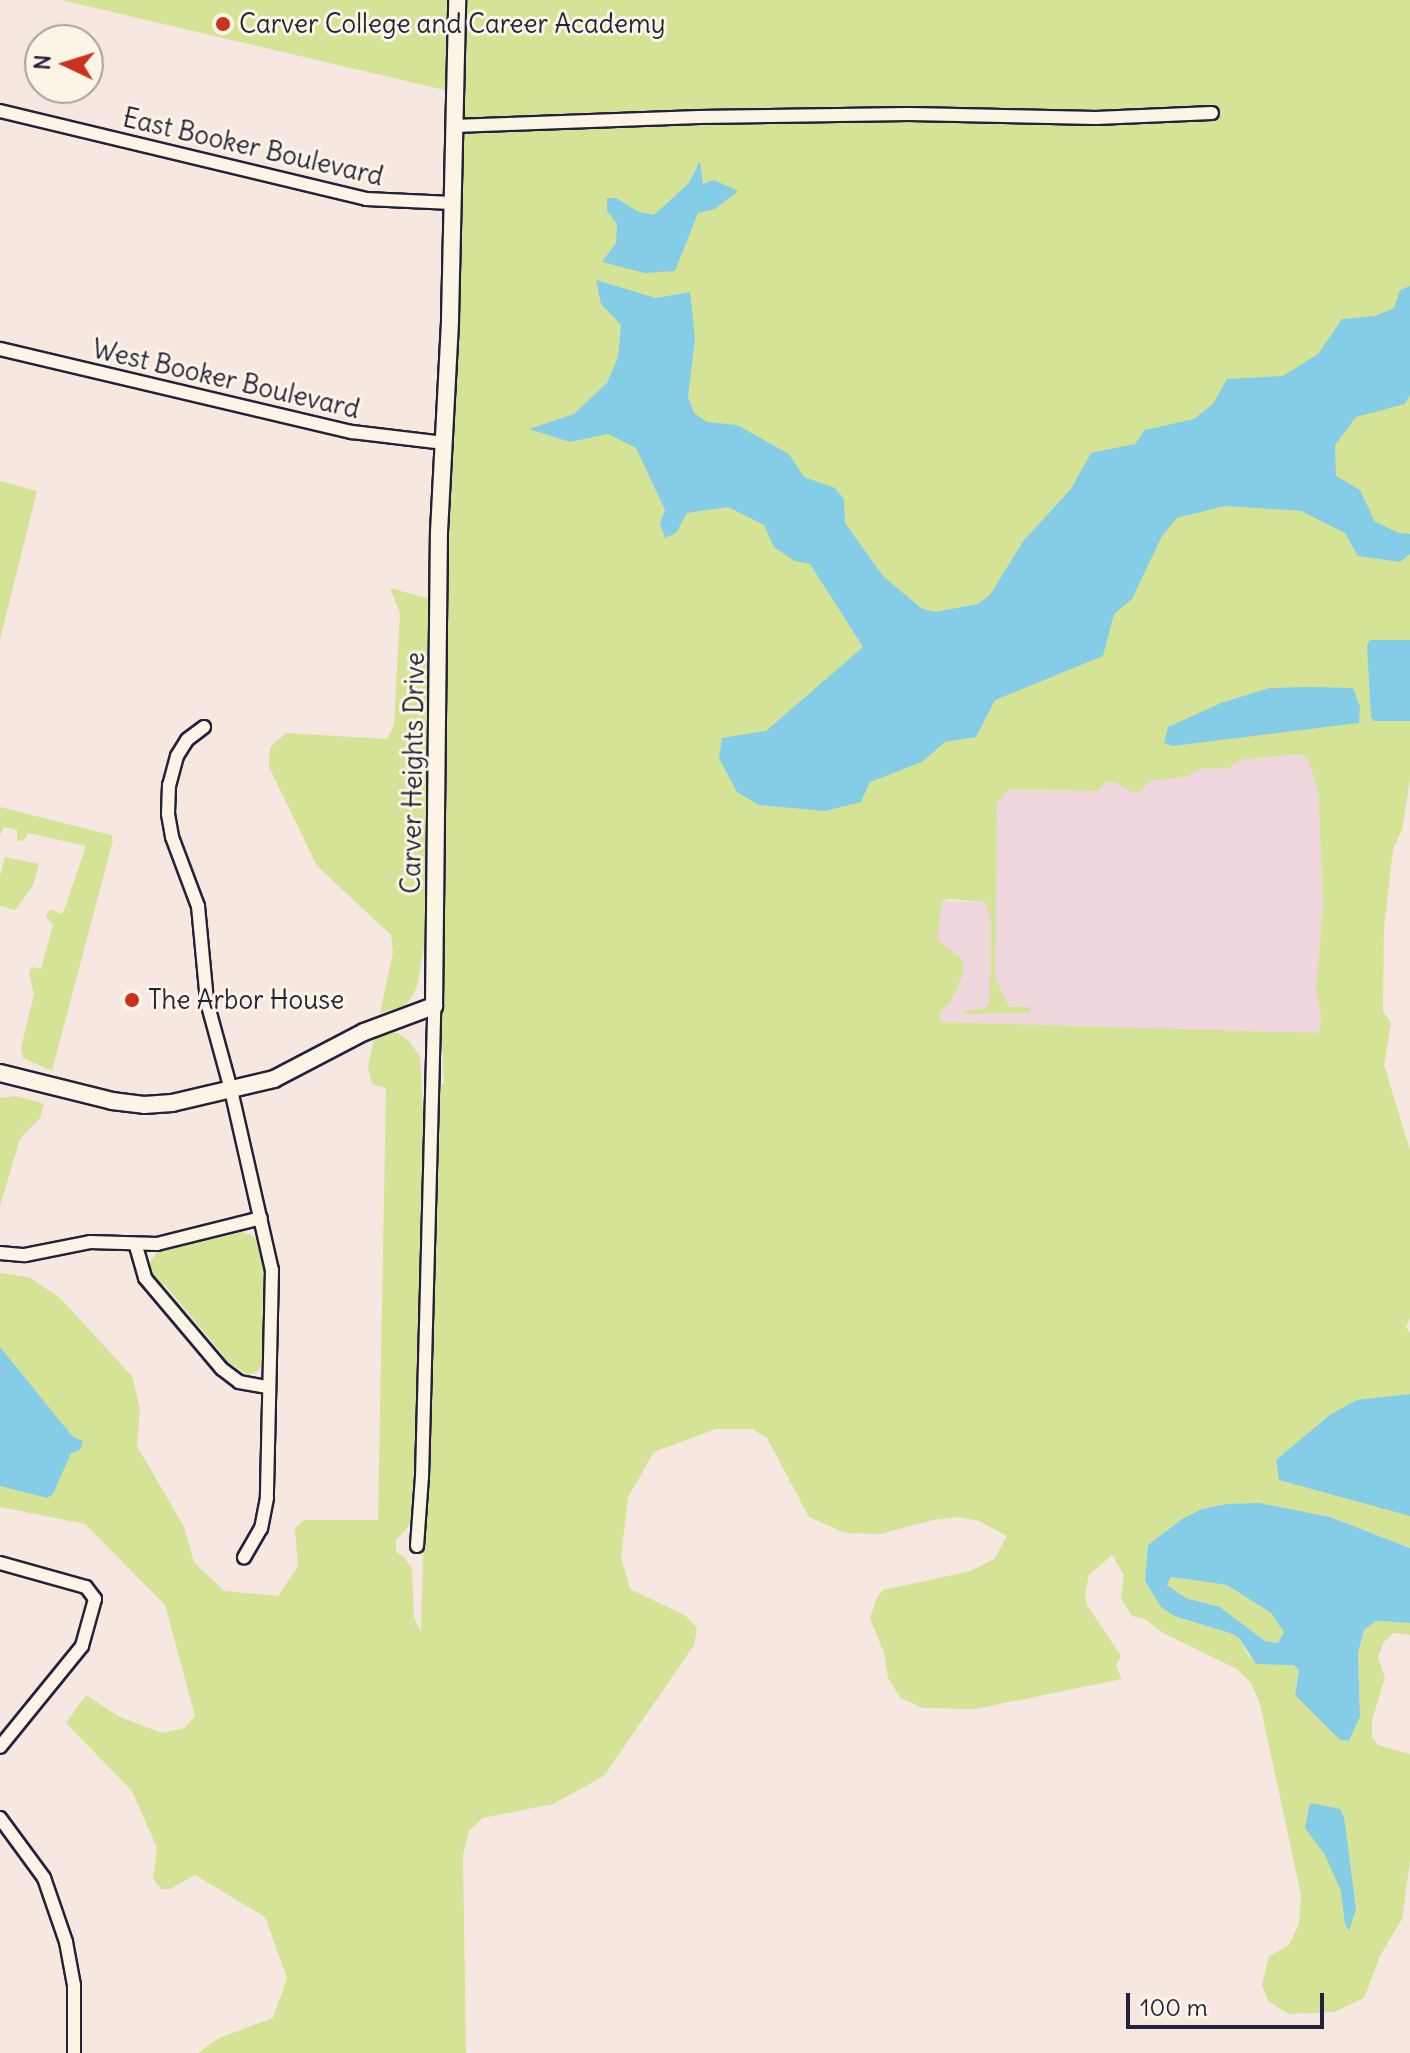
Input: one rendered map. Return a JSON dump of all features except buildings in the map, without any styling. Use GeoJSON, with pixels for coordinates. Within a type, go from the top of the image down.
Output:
{"type":"FeatureCollection","features":[{"type":"Feature","properties":{"kind":"street","name":"Carver Heights Drive"},"geometry":{"type":"LineString","coordinates":[[417,1546],[422,1477],[434,1006],[439,532],[457,0]]}},
{"type":"Feature","properties":{"kind":"street","name":"East Booker Boulevard"},"geometry":{"type":"LineString","coordinates":[[0,111],[366,199],[452,203]]}},
{"type":"Feature","properties":{"kind":"street"},"geometry":{"type":"LineString","coordinates":[[454,126],[509,121],[699,117],[909,114],[1096,118],[1212,113]]}},
{"type":"Feature","properties":{"kind":"street","name":"West Booker Boulevard"},"geometry":{"type":"LineString","coordinates":[[0,349],[352,432],[444,443]]}},
{"type":"Feature","properties":{"kind":"street"},"geometry":{"type":"LineString","coordinates":[[204,727],[187,740],[177,756],[169,785],[168,814],[172,837],[198,906],[207,1002],[231,1090],[272,1270],[267,1498],[261,1528],[244,1558]]}},
{"type":"Feature","properties":{"kind":"street"},"geometry":{"type":"LineString","coordinates":[[0,1073],[112,1101],[144,1105],[274,1079],[364,1032],[434,1006]]}},
{"type":"Feature","properties":{"kind":"street"},"geometry":{"type":"LineString","coordinates":[[0,1253],[25,1255],[90,1242],[136,1246],[261,1218]]}},
{"type":"Feature","properties":{"kind":"street"},"geometry":{"type":"LineString","coordinates":[[136,1246],[145,1278],[222,1369],[239,1382],[268,1387]]}},
{"type":"Feature","properties":{"kind":"street"},"geometry":{"type":"LineString","coordinates":[[0,1563],[86,1587],[95,1599],[82,1646],[0,1747]]}},
{"type":"Feature","properties":{"kind":"street"},"geometry":{"type":"LineString","coordinates":[[0,1818],[44,1878],[66,1942],[74,1985],[74,2053]]}},
{"type":"Feature","properties":{"kind":"shaded area"},"geometry":{"type":"Polygon","coordinates":[[[1300,754],[1310,760],[1318,792],[1323,904],[1316,990],[1321,1016],[1319,1034],[941,1022],[940,1012],[951,1001],[937,939],[938,914],[942,901],[985,902],[995,896],[997,803],[1009,790],[1097,791],[1106,782],[1115,782],[1141,791],[1150,781],[1187,777],[1198,769],[1229,768],[1238,760],[1300,754]]]}},
{"type":"Feature","properties":{"kind":"green space"},"geometry":{"type":"Polygon","coordinates":[[[61,0],[456,0],[453,92],[61,0]]]}},
{"type":"Feature","properties":{"kind":"green space"},"geometry":{"type":"Polygon","coordinates":[[[463,0],[1410,0],[1410,780],[1402,830],[1393,849],[1384,929],[1383,1012],[1391,1022],[1384,1065],[1410,1150],[1410,1318],[1406,1327],[1410,1333],[1410,1548],[1330,1517],[1260,1503],[1182,1519],[1148,1545],[1161,1607],[1174,1616],[1239,1638],[1249,1657],[1293,1665],[1299,1669],[1295,1695],[1341,1740],[1349,1741],[1360,1717],[1358,1653],[1364,1630],[1376,1621],[1410,1623],[1410,1635],[1393,1633],[1384,1642],[1378,1657],[1385,1678],[1372,1720],[1372,1737],[1378,1745],[1410,1754],[1410,1861],[1402,1919],[1380,1956],[1364,1998],[1334,2012],[1289,2014],[1268,2001],[1262,1985],[1269,1956],[1289,1945],[1299,1924],[1301,1895],[1260,1704],[1251,1683],[1237,1669],[1163,1633],[1145,1619],[1132,1616],[1121,1598],[1124,1575],[1112,1555],[1089,1575],[1085,1594],[1087,1605],[1121,1656],[1116,1666],[1122,1679],[975,1709],[923,1708],[900,1698],[888,1678],[884,1653],[870,1618],[877,1597],[883,1590],[971,1571],[994,1559],[1007,1536],[979,1521],[960,1517],[933,1520],[880,1534],[845,1533],[809,1517],[767,1438],[752,1429],[716,1429],[654,1452],[628,1497],[621,1557],[630,1589],[686,1616],[697,1628],[694,1645],[604,1776],[553,1804],[483,1818],[469,1831],[463,1855],[466,2053],[198,2053],[219,2038],[273,2018],[287,1978],[265,1917],[195,1875],[170,1889],[161,1889],[153,1879],[157,1848],[132,1791],[66,1723],[86,1695],[120,1717],[162,1733],[184,1728],[195,1716],[165,1605],[85,1524],[0,1507],[0,1273],[29,1277],[60,1298],[132,1376],[140,1409],[137,1446],[184,1527],[194,1562],[224,1591],[278,1596],[298,1566],[295,1528],[304,1520],[378,1520],[386,1088],[372,1084],[368,1067],[375,1034],[397,1033],[408,1040],[420,1056],[424,1126],[415,1509],[408,1527],[396,1540],[396,1552],[404,1557],[412,1570],[414,1617],[421,1632],[435,1087],[444,1083],[438,958],[463,0]],[[1300,754],[1239,760],[1229,768],[1198,769],[1187,777],[1150,781],[1141,791],[1132,792],[1115,782],[1106,782],[1097,791],[1009,790],[997,803],[995,978],[1009,1007],[1030,1007],[1029,1013],[965,1014],[965,1010],[983,1009],[990,1002],[991,918],[985,902],[951,899],[942,901],[937,939],[963,960],[962,977],[951,1001],[940,1012],[941,1022],[1319,1033],[1321,1016],[1316,990],[1323,904],[1318,792],[1309,760],[1300,754]]]}},
{"type":"Feature","properties":{"kind":"green space"},"geometry":{"type":"Polygon","coordinates":[[[0,481],[37,491],[0,639],[0,481]]]}},
{"type":"Feature","properties":{"kind":"green space"},"geometry":{"type":"Polygon","coordinates":[[[390,588],[433,600],[424,947],[417,987],[410,1000],[402,1007],[380,1013],[393,952],[391,935],[317,866],[269,767],[270,747],[286,733],[387,739],[394,725],[400,613],[390,588]]]}},
{"type":"Feature","properties":{"kind":"green space"},"geometry":{"type":"Polygon","coordinates":[[[0,807],[111,835],[113,840],[52,1071],[23,1058],[21,1048],[34,994],[29,973],[32,967],[41,969],[53,925],[46,916],[50,909],[61,914],[64,910],[86,846],[28,833],[23,841],[17,840],[17,830],[4,827],[0,835],[0,807]]]}},
{"type":"Feature","properties":{"kind":"green space"},"geometry":{"type":"Polygon","coordinates":[[[5,857],[39,864],[33,886],[15,910],[0,906],[0,876],[5,857]]]}},
{"type":"Feature","properties":{"kind":"green space"},"geometry":{"type":"Polygon","coordinates":[[[17,1096],[44,1104],[40,1118],[20,1139],[0,1206],[0,1098],[17,1096]]]}},
{"type":"Feature","properties":{"kind":"green space"},"geometry":{"type":"Polygon","coordinates":[[[242,1232],[257,1238],[265,1276],[262,1364],[258,1371],[249,1375],[222,1359],[223,1355],[164,1284],[160,1286],[149,1273],[148,1266],[157,1252],[242,1232]]]}},
{"type":"Feature","properties":{"kind":"green space"},"geometry":{"type":"Polygon","coordinates":[[[1171,1577],[1227,1585],[1271,1613],[1285,1632],[1278,1643],[1265,1641],[1220,1607],[1186,1598],[1167,1585],[1171,1577]]]}},
{"type":"Feature","properties":{"kind":"water"},"geometry":{"type":"Polygon","coordinates":[[[700,161],[703,184],[714,180],[738,191],[715,209],[698,213],[675,271],[645,273],[602,262],[616,243],[617,224],[607,211],[607,198],[616,198],[637,211],[654,215],[689,183],[700,161]]]}},
{"type":"Feature","properties":{"kind":"water"},"geometry":{"type":"Polygon","coordinates":[[[596,280],[656,298],[690,292],[695,338],[688,397],[694,413],[707,422],[737,425],[789,454],[804,477],[835,488],[844,499],[845,523],[883,576],[921,608],[935,612],[978,604],[990,595],[1024,540],[1071,489],[1091,453],[1135,444],[1145,430],[1194,419],[1213,404],[1227,379],[1283,376],[1318,354],[1342,319],[1375,316],[1394,308],[1400,290],[1410,286],[1410,395],[1405,404],[1356,417],[1335,445],[1336,476],[1360,490],[1375,522],[1399,533],[1410,534],[1410,554],[1400,562],[1358,556],[1345,533],[1301,511],[1225,506],[1177,518],[1162,536],[1132,599],[1114,614],[1103,656],[995,700],[976,737],[945,742],[922,762],[870,782],[861,802],[825,811],[759,805],[737,792],[719,758],[722,738],[766,731],[863,647],[810,564],[794,561],[774,547],[764,525],[728,507],[687,513],[676,533],[665,538],[660,523],[665,510],[636,448],[608,434],[570,442],[529,429],[574,414],[607,383],[618,357],[621,325],[601,304],[596,280]]]}},
{"type":"Feature","properties":{"kind":"water"},"geometry":{"type":"Polygon","coordinates":[[[1370,640],[1410,640],[1410,721],[1374,721],[1371,717],[1367,645],[1370,640]]]}},
{"type":"Feature","properties":{"kind":"water"},"geometry":{"type":"Polygon","coordinates":[[[1269,688],[1353,688],[1360,707],[1359,723],[1173,746],[1164,743],[1168,727],[1221,703],[1269,688]]]}},
{"type":"Feature","properties":{"kind":"water"},"geometry":{"type":"Polygon","coordinates":[[[0,1347],[73,1437],[83,1441],[80,1450],[71,1453],[53,1494],[47,1498],[0,1486],[0,1347]]]}},
{"type":"Feature","properties":{"kind":"water"},"geometry":{"type":"Polygon","coordinates":[[[1410,1394],[1410,1516],[1279,1480],[1276,1460],[1331,1414],[1357,1400],[1410,1394]]]}},
{"type":"Feature","properties":{"kind":"water"},"geometry":{"type":"Polygon","coordinates":[[[1260,1503],[1330,1517],[1410,1548],[1410,1623],[1376,1621],[1364,1630],[1358,1653],[1360,1717],[1349,1741],[1340,1740],[1295,1695],[1299,1670],[1293,1665],[1256,1664],[1239,1638],[1174,1616],[1161,1607],[1145,1581],[1148,1545],[1182,1519],[1202,1509],[1227,1504],[1260,1503]],[[1171,1577],[1167,1585],[1186,1598],[1220,1607],[1265,1641],[1278,1643],[1284,1632],[1271,1613],[1227,1585],[1171,1577]]]}},
{"type":"Feature","properties":{"kind":"water"},"geometry":{"type":"Polygon","coordinates":[[[1310,1803],[1340,1809],[1344,1817],[1356,1909],[1349,1931],[1345,1924],[1341,1891],[1325,1855],[1305,1828],[1310,1803]]]}},
{"type":"Feature","properties":{"kind":"place","name":"Carver College and Career Academy"},"geometry":{"type":"Point","coordinates":[223,24]}},
{"type":"Feature","properties":{"kind":"place","name":"The Arbor House"},"geometry":{"type":"Point","coordinates":[132,1000]}}]}
